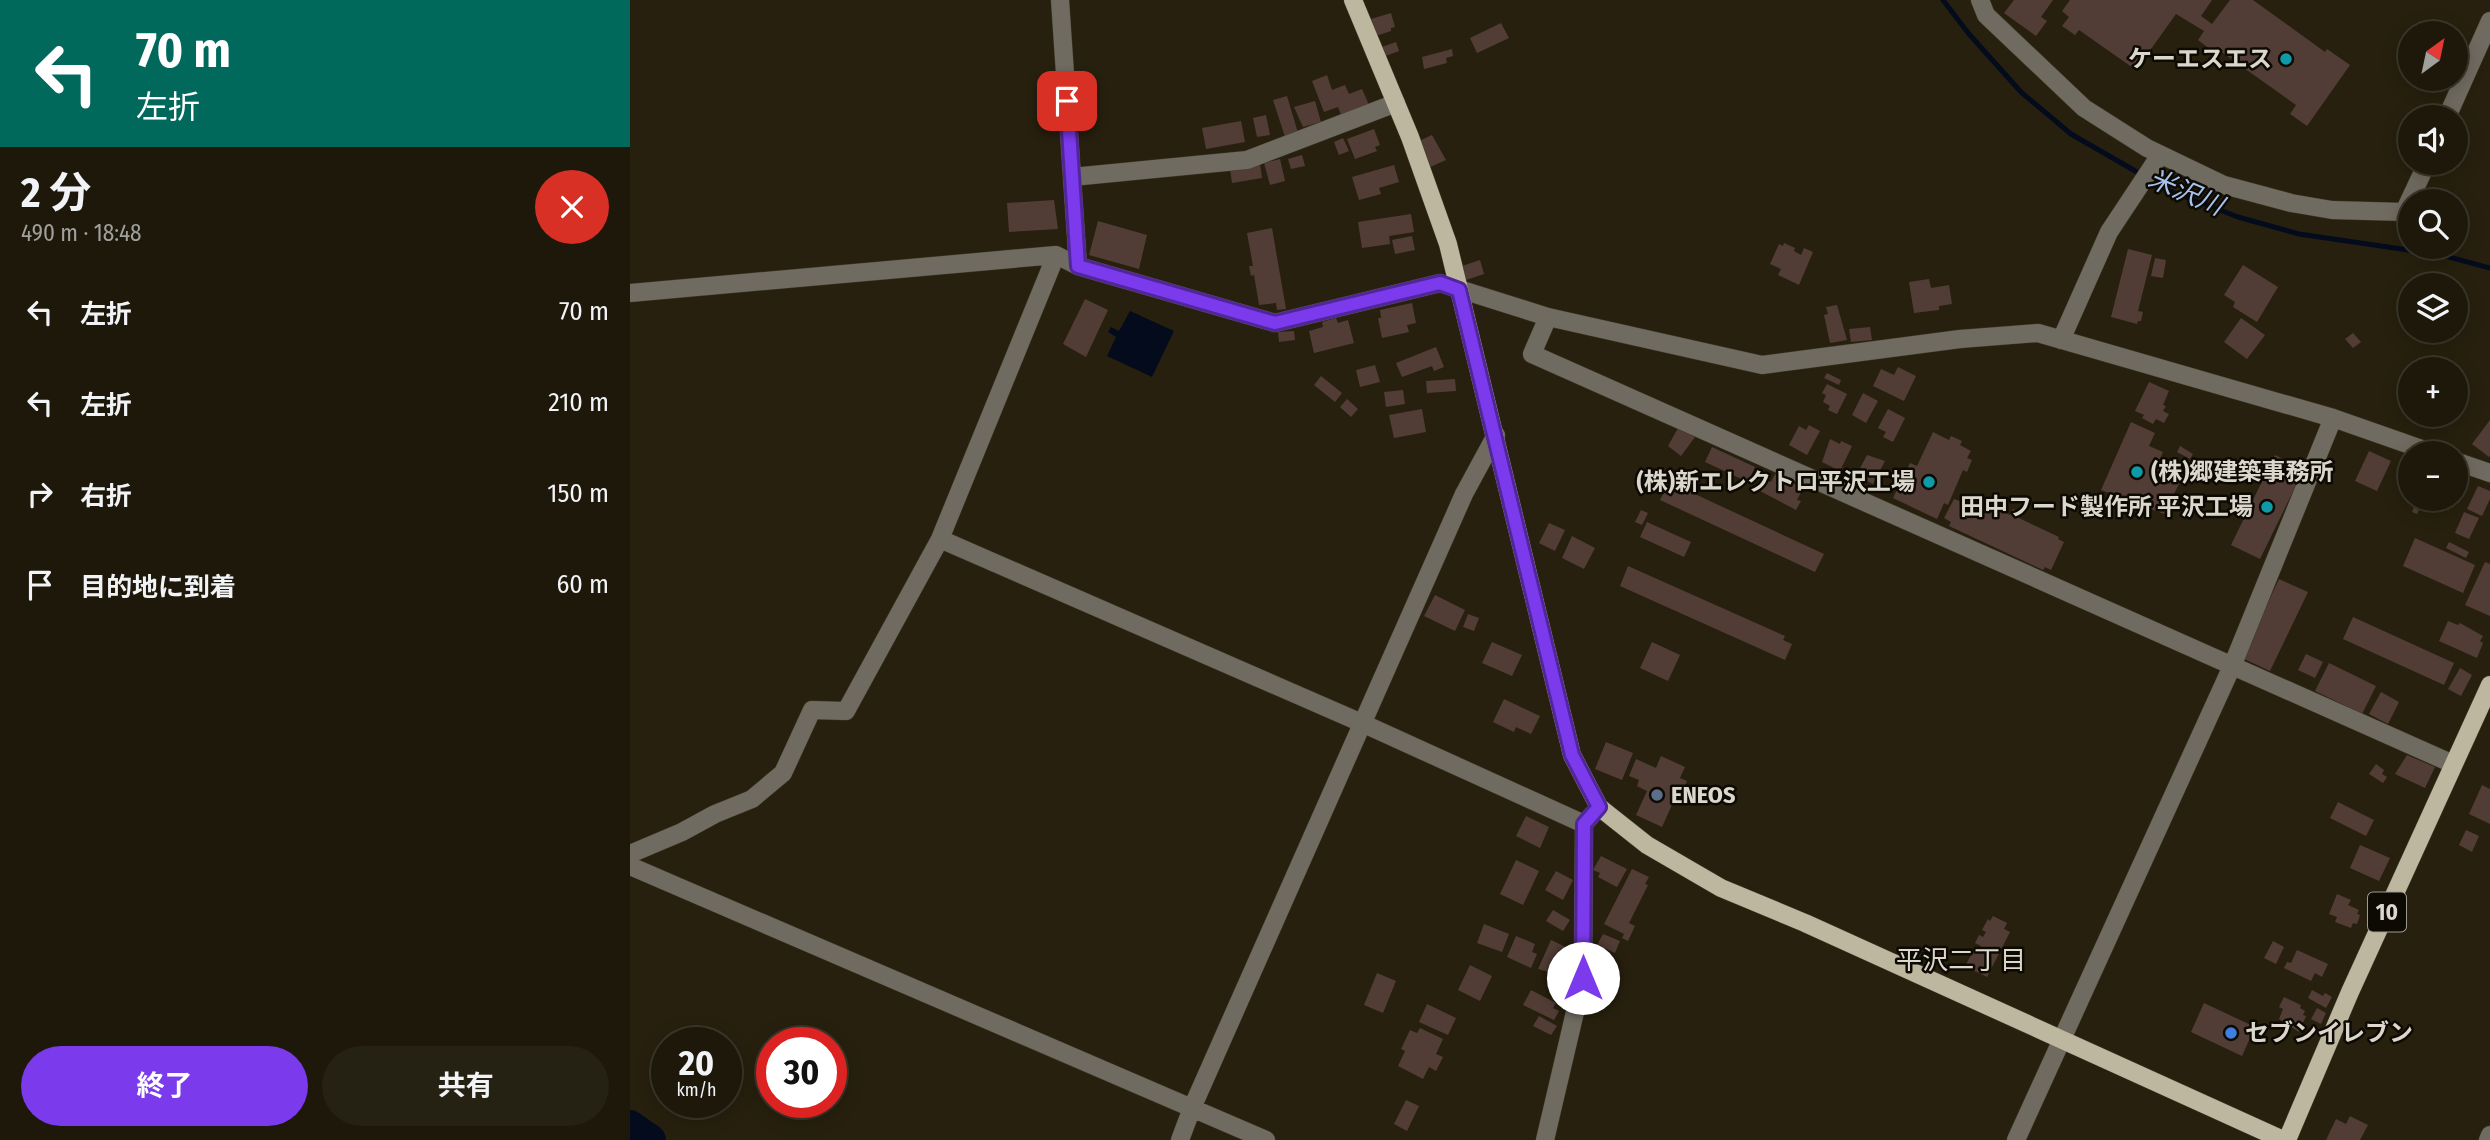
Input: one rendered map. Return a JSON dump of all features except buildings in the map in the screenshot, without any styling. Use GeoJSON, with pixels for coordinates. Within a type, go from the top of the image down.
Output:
{"type":"FeatureCollection","features":[{"type":"Feature","properties":{"kind":"main road"},"geometry":{"type":"LineString","coordinates":[[1359,2],[1448,243],[1572,755],[1599,807],[1647,845],[1721,888],[1805,923],[2285,1140]]}},
{"type":"Feature","properties":{"kind":"main road","name":"10"},"geometry":{"type":"LineString","coordinates":[[2285,1140],[2490,685]]}},
{"type":"Feature","properties":{"kind":"street"},"geometry":{"type":"LineString","coordinates":[[1060,0],[1078,266]]}},
{"type":"Feature","properties":{"kind":"street"},"geometry":{"type":"LineString","coordinates":[[1980,0],[1986,15],[2084,108],[2160,155],[2224,185],[2291,203],[2332,210],[2404,212],[2421,175]]}},
{"type":"Feature","properties":{"kind":"street"},"geometry":{"type":"LineString","coordinates":[[2452,105],[2490,21]]}},
{"type":"Feature","properties":{"kind":"street"},"geometry":{"type":"LineString","coordinates":[[1072,177],[1247,160],[1396,103]]}},
{"type":"Feature","properties":{"kind":"street"},"geometry":{"type":"LineString","coordinates":[[2061,340],[2109,232],[2160,155]]}},
{"type":"Feature","properties":{"kind":"street"},"geometry":{"type":"LineString","coordinates":[[630,854],[682,832],[715,814],[752,800],[783,774],[812,710],[846,711],[940,539],[1056,256]]}},
{"type":"Feature","properties":{"kind":"street"},"geometry":{"type":"LineString","coordinates":[[630,293],[1056,256],[1078,266],[1275,323],[1440,283],[1548,317],[1762,365],[1961,339],[2038,333],[2333,418],[2399,441]]}},
{"type":"Feature","properties":{"kind":"street"},"geometry":{"type":"LineString","coordinates":[[1548,317],[1532,354],[2454,764]]}},
{"type":"Feature","properties":{"kind":"street"},"geometry":{"type":"LineString","coordinates":[[2016,1140],[2233,664],[2333,418]]}},
{"type":"Feature","properties":{"kind":"street"},"geometry":{"type":"LineString","coordinates":[[1180,1140],[1464,494],[1496,435]]}},
{"type":"Feature","properties":{"kind":"street"},"geometry":{"type":"LineString","coordinates":[[2468,465],[2490,473]]}},
{"type":"Feature","properties":{"kind":"street"},"geometry":{"type":"LineString","coordinates":[[940,539],[1364,724],[1584,824]]}},
{"type":"Feature","properties":{"kind":"street"},"geometry":{"type":"LineString","coordinates":[[1545,1140],[1583,978],[1584,824],[1599,807]]}},
{"type":"Feature","properties":{"kind":"street"},"geometry":{"type":"LineString","coordinates":[[630,866],[1266,1140]]}},
{"type":"Feature","properties":{"kind":"water"},"geometry":{"type":"Polygon","coordinates":[[[1130,311],[1174,331],[1152,377],[1107,356],[1116,337],[1108,332],[1111,327],[1119,331],[1130,311]]]}},
{"type":"Feature","properties":{"kind":"waterway","name":"米沢川"},"geometry":{"type":"LineString","coordinates":[[1943,0],[1969,34],[2021,92],[2071,134],[2170,191],[2238,217],[2299,234],[2442,255],[2490,268]]}},
{"type":"Feature","properties":{"kind":"waterway"},"geometry":{"type":"LineString","coordinates":[[630,1126],[650,1140]]}},
{"type":"Feature","properties":{"kind":"place","name":"ケーエスエス"},"geometry":{"type":"Point","coordinates":[2286,59]}},
{"type":"Feature","properties":{"kind":"place","name":"(株)郷建築事務所"},"geometry":{"type":"Point","coordinates":[2137,472]}},
{"type":"Feature","properties":{"kind":"place","name":"(株)新エレクトロ平沢工場"},"geometry":{"type":"Point","coordinates":[1929,482]}},
{"type":"Feature","properties":{"kind":"place","name":"田中フード製作所 平沢工場"},"geometry":{"type":"Point","coordinates":[2267,507]}},
{"type":"Feature","properties":{"kind":"place","name":"ENEOS"},"geometry":{"type":"Point","coordinates":[1657,795]}},
{"type":"Feature","properties":{"kind":"place","name":"セブンイレブン"},"geometry":{"type":"Point","coordinates":[2231,1033]}},
{"type":"Feature","properties":{"kind":"district","name":"平沢二丁目"},"geometry":{"type":"Point","coordinates":[1961,960]}},
{"type":"Feature","properties":{"kind":"route"},"geometry":{"type":"LineString","coordinates":[[1067,101],[1078,266],[1275,323],[1440,283],[1459,290],[1572,755],[1599,807],[1584,824],[1583,978]]}}]}
